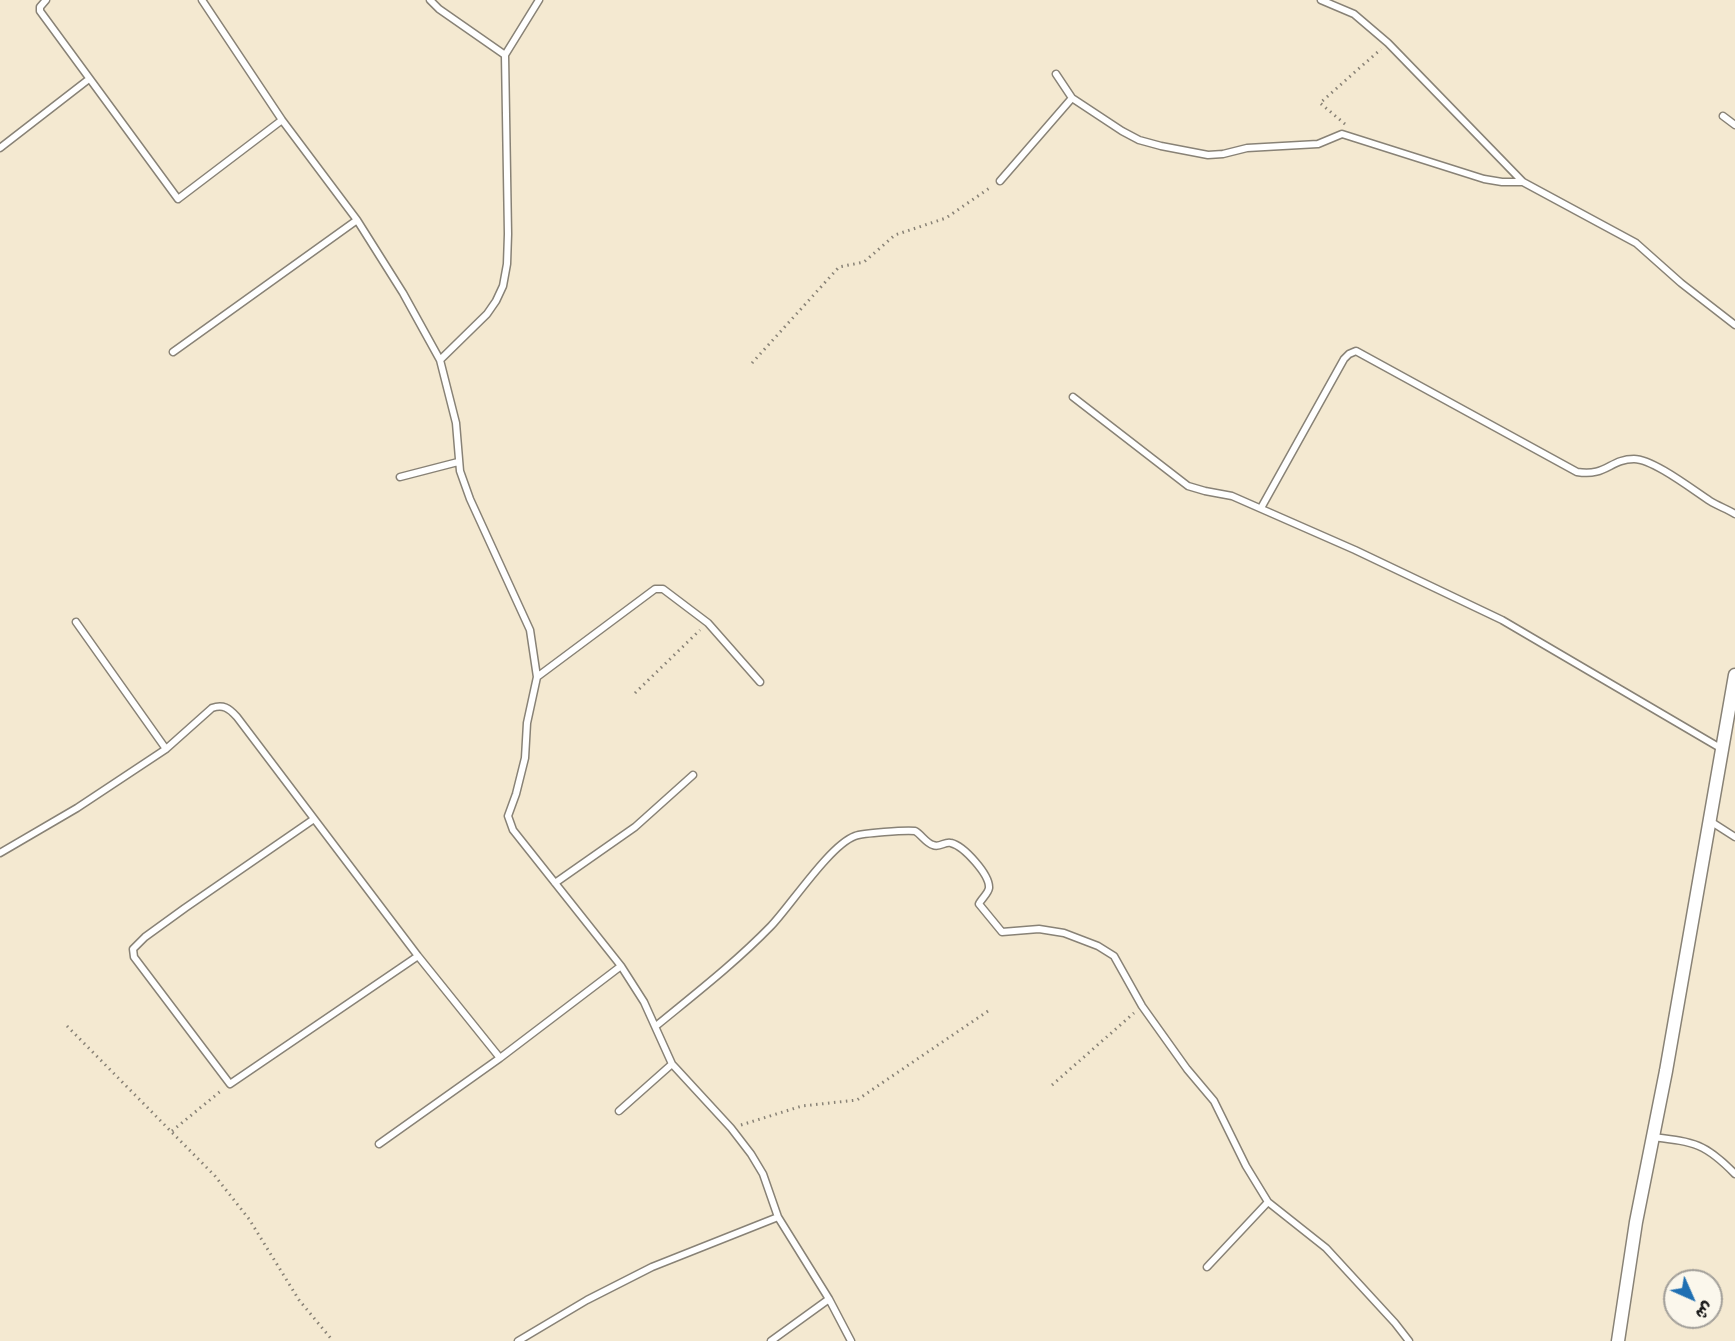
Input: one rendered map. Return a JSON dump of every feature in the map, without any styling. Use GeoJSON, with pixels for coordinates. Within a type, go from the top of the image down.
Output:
{"type":"FeatureCollection","features":[{"type":"Feature","properties":{"kind":"street"},"geometry":{"type":"LineString","coordinates":[[1618,1341],[1636,1222],[1735,675]]}},
{"type":"Feature","properties":{"kind":"lane"},"geometry":{"type":"LineString","coordinates":[[46,0],[40,7],[40,12],[178,199],[282,120]]}},
{"type":"Feature","properties":{"kind":"lane"},"geometry":{"type":"LineString","coordinates":[[202,0],[282,120],[357,220],[403,293],[440,360],[456,423],[458,462],[470,499],[530,630],[537,677],[527,723],[523,768],[508,816],[513,830],[621,966],[644,1002],[672,1064],[731,1128],[751,1154],[763,1174],[778,1217],[829,1299],[851,1341]]}},
{"type":"Feature","properties":{"kind":"lane"},"geometry":{"type":"LineString","coordinates":[[430,0],[439,9],[505,55]]}},
{"type":"Feature","properties":{"kind":"lane"},"geometry":{"type":"LineString","coordinates":[[440,360],[487,314],[503,286],[507,264],[508,234],[505,55],[539,0]]}},
{"type":"Feature","properties":{"kind":"lane"},"geometry":{"type":"LineString","coordinates":[[1321,0],[1354,14],[1388,43],[1523,182],[1636,243],[1681,283],[1735,325]]}},
{"type":"Feature","properties":{"kind":"lane"},"geometry":{"type":"LineString","coordinates":[[1056,74],[1072,98],[1122,131],[1139,140],[1161,146],[1208,155],[1223,154],[1247,148],[1318,144],[1341,134],[1484,179],[1523,182]]}},
{"type":"Feature","properties":{"kind":"lane"},"geometry":{"type":"LineString","coordinates":[[0,148],[89,79]]}},
{"type":"Feature","properties":{"kind":"lane"},"geometry":{"type":"LineString","coordinates":[[1000,181],[1072,98]]}},
{"type":"Feature","properties":{"kind":"lane"},"geometry":{"type":"LineString","coordinates":[[1723,117],[1735,125]]}},
{"type":"Feature","properties":{"kind":"lane"},"geometry":{"type":"LineString","coordinates":[[173,352],[357,220]]}},
{"type":"Feature","properties":{"kind":"lane"},"geometry":{"type":"LineString","coordinates":[[1261,508],[1344,359],[1356,351],[1577,472],[1590,474],[1599,472],[1618,462],[1635,459],[1655,465],[1713,503],[1735,514]]}},
{"type":"Feature","properties":{"kind":"lane"},"geometry":{"type":"LineString","coordinates":[[1073,397],[1188,486],[1205,492],[1233,496],[1355,550],[1502,620],[1722,750]]}},
{"type":"Feature","properties":{"kind":"lane"},"geometry":{"type":"LineString","coordinates":[[400,477],[458,462]]}},
{"type":"Feature","properties":{"kind":"lane"},"geometry":{"type":"LineString","coordinates":[[537,677],[655,589],[663,589],[708,623],[760,682]]}},
{"type":"Feature","properties":{"kind":"lane"},"geometry":{"type":"LineString","coordinates":[[76,622],[166,749]]}},
{"type":"Feature","properties":{"kind":"lane"},"geometry":{"type":"LineString","coordinates":[[0,853],[77,808],[166,749],[212,708],[220,705],[225,707],[237,717],[418,956],[500,1058]]}},
{"type":"Feature","properties":{"kind":"lane"},"geometry":{"type":"LineString","coordinates":[[555,883],[635,827],[693,775]]}},
{"type":"Feature","properties":{"kind":"lane"},"geometry":{"type":"LineString","coordinates":[[314,819],[185,908],[133,949],[134,957],[230,1084],[418,956]]}},
{"type":"Feature","properties":{"kind":"lane"},"geometry":{"type":"LineString","coordinates":[[1710,821],[1735,837]]}},
{"type":"Feature","properties":{"kind":"lane"},"geometry":{"type":"LineString","coordinates":[[656,1026],[724,970],[764,933],[828,858],[851,838],[911,830],[918,832],[932,845],[938,846],[950,842],[969,854],[977,864],[989,886],[979,904],[999,930],[1005,933],[1039,929],[1064,933],[1098,946],[1118,961],[1142,1006],[1187,1069],[1214,1101],[1246,1166],[1268,1202],[1326,1248],[1409,1341]]}},
{"type":"Feature","properties":{"kind":"lane"},"geometry":{"type":"LineString","coordinates":[[379,1144],[500,1058],[621,966]]}},
{"type":"Feature","properties":{"kind":"lane"},"geometry":{"type":"LineString","coordinates":[[619,1111],[672,1064]]}},
{"type":"Feature","properties":{"kind":"lane"},"geometry":{"type":"LineString","coordinates":[[1653,1137],[1689,1141],[1721,1160],[1735,1174]]}},
{"type":"Feature","properties":{"kind":"lane"},"geometry":{"type":"LineString","coordinates":[[1207,1267],[1268,1202]]}},
{"type":"Feature","properties":{"kind":"lane"},"geometry":{"type":"LineString","coordinates":[[518,1341],[587,1300],[652,1268],[778,1217]]}},
{"type":"Feature","properties":{"kind":"lane"},"geometry":{"type":"LineString","coordinates":[[771,1341],[829,1299]]}},
{"type":"Feature","properties":{"kind":"path"},"geometry":{"type":"LineString","coordinates":[[1362,139],[1320,103],[1388,43]]}},
{"type":"Feature","properties":{"kind":"path"},"geometry":{"type":"LineString","coordinates":[[752,363],[839,267],[864,262],[895,235],[946,218],[1000,181]]}},
{"type":"Feature","properties":{"kind":"path"},"geometry":{"type":"LineString","coordinates":[[635,693],[708,623]]}},
{"type":"Feature","properties":{"kind":"path"},"geometry":{"type":"LineString","coordinates":[[1052,1085],[1142,1006]]}},
{"type":"Feature","properties":{"kind":"path"},"geometry":{"type":"LineString","coordinates":[[731,1128],[802,1106],[857,1100],[988,1011]]}},
{"type":"Feature","properties":{"kind":"path"},"geometry":{"type":"LineString","coordinates":[[67,1026],[215,1176],[249,1219],[299,1300],[333,1341]]}},
{"type":"Feature","properties":{"kind":"path"},"geometry":{"type":"LineString","coordinates":[[172,1131],[230,1084]]}}]}
